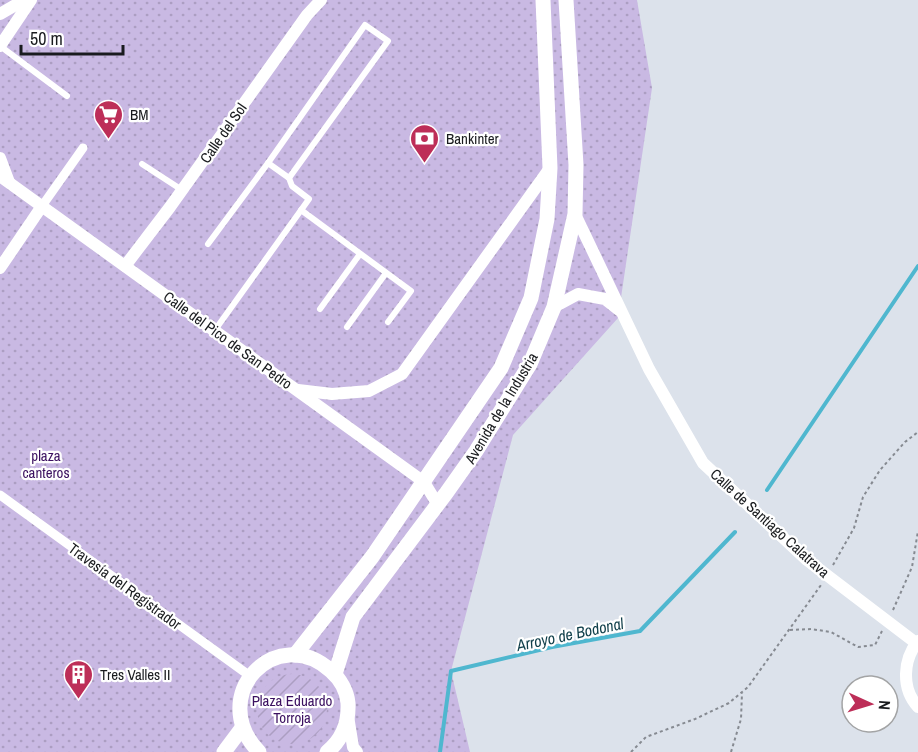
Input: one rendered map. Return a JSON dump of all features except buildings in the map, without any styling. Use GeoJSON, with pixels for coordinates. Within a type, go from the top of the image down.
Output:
{"type":"FeatureCollection","features":[{"type":"Feature","properties":{"kind":"street"},"geometry":{"type":"LineString","coordinates":[[0,14],[24,0]]}},
{"type":"Feature","properties":{"kind":"street"},"geometry":{"type":"LineString","coordinates":[[0,46],[31,0]]}},
{"type":"Feature","properties":{"kind":"street","name":"Calle del Sol"},"geometry":{"type":"LineString","coordinates":[[125,266],[183,190],[307,15],[321,0]]}},
{"type":"Feature","properties":{"kind":"street","name":"Avenida de la Industria"},"geometry":{"type":"LineString","coordinates":[[295,655],[372,557],[501,368],[531,298],[547,219],[550,168],[543,0]]}},
{"type":"Feature","properties":{"kind":"street","name":"Avenida de la Industria"},"geometry":{"type":"LineString","coordinates":[[335,674],[353,617],[462,471],[530,364],[554,307],[575,214],[576,165],[566,0]]}},
{"type":"Feature","properties":{"kind":"street"},"geometry":{"type":"LineString","coordinates":[[0,268],[83,148]]}},
{"type":"Feature","properties":{"kind":"street","name":"Calle del Pico de San Pedro"},"geometry":{"type":"LineString","coordinates":[[0,158],[5,179],[424,482],[438,505]]}},
{"type":"Feature","properties":{"kind":"street"},"geometry":{"type":"LineString","coordinates":[[297,390],[332,394],[369,391],[402,374],[550,168]]}},
{"type":"Feature","properties":{"kind":"street","name":"Calle de Santiago Calatrava"},"geometry":{"type":"LineString","coordinates":[[575,214],[649,369],[704,463],[807,560],[917,642]]}},
{"type":"Feature","properties":{"kind":"street"},"geometry":{"type":"LineString","coordinates":[[554,307],[578,294],[605,299],[622,312]]}},
{"type":"Feature","properties":{"kind":"street","name":"Travesía del Registrador"},"geometry":{"type":"LineString","coordinates":[[0,495],[250,676]]}},
{"type":"Feature","properties":{"kind":"street"},"geometry":{"type":"LineString","coordinates":[[917,642],[908,657],[906,673],[908,688],[918,706]]}},
{"type":"Feature","properties":{"kind":"street"},"geometry":{"type":"LineString","coordinates":[[259,752],[249,742],[242,728],[239,701],[243,688],[250,676],[270,660],[295,655],[310,657],[324,664],[343,686],[348,700],[353,747],[357,752]]}},
{"type":"Feature","properties":{"kind":"street"},"geometry":{"type":"LineString","coordinates":[[327,752],[344,731],[348,714]]}},
{"type":"Feature","properties":{"kind":"street"},"geometry":{"type":"LineString","coordinates":[[224,752],[242,728]]}},
{"type":"Feature","properties":{"kind":"lane"},"geometry":{"type":"LineString","coordinates":[[208,244],[366,25],[388,41],[289,178]]}},
{"type":"Feature","properties":{"kind":"lane"},"geometry":{"type":"LineString","coordinates":[[0,46],[67,96]]}},
{"type":"Feature","properties":{"kind":"lane"},"geometry":{"type":"LineString","coordinates":[[215,330],[309,199],[292,186],[289,178],[268,163]]}},
{"type":"Feature","properties":{"kind":"lane"},"geometry":{"type":"LineString","coordinates":[[142,164],[183,190]]}},
{"type":"Feature","properties":{"kind":"lane"},"geometry":{"type":"LineString","coordinates":[[301,210],[411,291],[388,322]]}},
{"type":"Feature","properties":{"kind":"lane"},"geometry":{"type":"LineString","coordinates":[[320,309],[360,254]]}},
{"type":"Feature","properties":{"kind":"lane"},"geometry":{"type":"LineString","coordinates":[[347,327],[386,273]]}},
{"type":"Feature","properties":{"kind":"path"},"geometry":{"type":"LineString","coordinates":[[631,752],[646,737],[721,707],[742,692],[762,669],[827,576],[854,528],[863,497],[880,470],[905,442],[918,432]]}},
{"type":"Feature","properties":{"kind":"path"},"geometry":{"type":"LineString","coordinates":[[731,752],[741,719],[742,692]]}},
{"type":"Feature","properties":{"kind":"green space","name":"plaza canteros"},"geometry":{"type":"Polygon","coordinates":[[[0,0],[637,0],[652,88],[618,318],[513,435],[451,671],[470,752],[0,752],[0,0]]]}},
{"type":"Feature","properties":{"kind":"green space","name":"Plaza Eduardo Torroja"},"geometry":{"type":"Polygon","coordinates":[[[285,674],[299,674],[312,680],[321,689],[327,702],[325,722],[317,734],[299,744],[285,744],[272,738],[263,729],[257,716],[257,702],[263,689],[272,680],[285,674]]]}},
{"type":"Feature","properties":{"kind":"waterway","name":"Arroyo de Bodonal"},"geometry":{"type":"LineString","coordinates":[[767,490],[918,266]]}},
{"type":"Feature","properties":{"kind":"waterway","name":"Arroyo de Bodonal"},"geometry":{"type":"LineString","coordinates":[[440,752],[451,671],[552,647],[640,631],[735,532]]}},
{"type":"Feature","properties":{"kind":"place","name":"BM"},"geometry":{"type":"Point","coordinates":[109,140]}},
{"type":"Feature","properties":{"kind":"place","name":"Bankinter"},"geometry":{"type":"Point","coordinates":[425,164]}},
{"type":"Feature","properties":{"kind":"place","name":"Tres Valles II"},"geometry":{"type":"Point","coordinates":[79,700]}}]}
